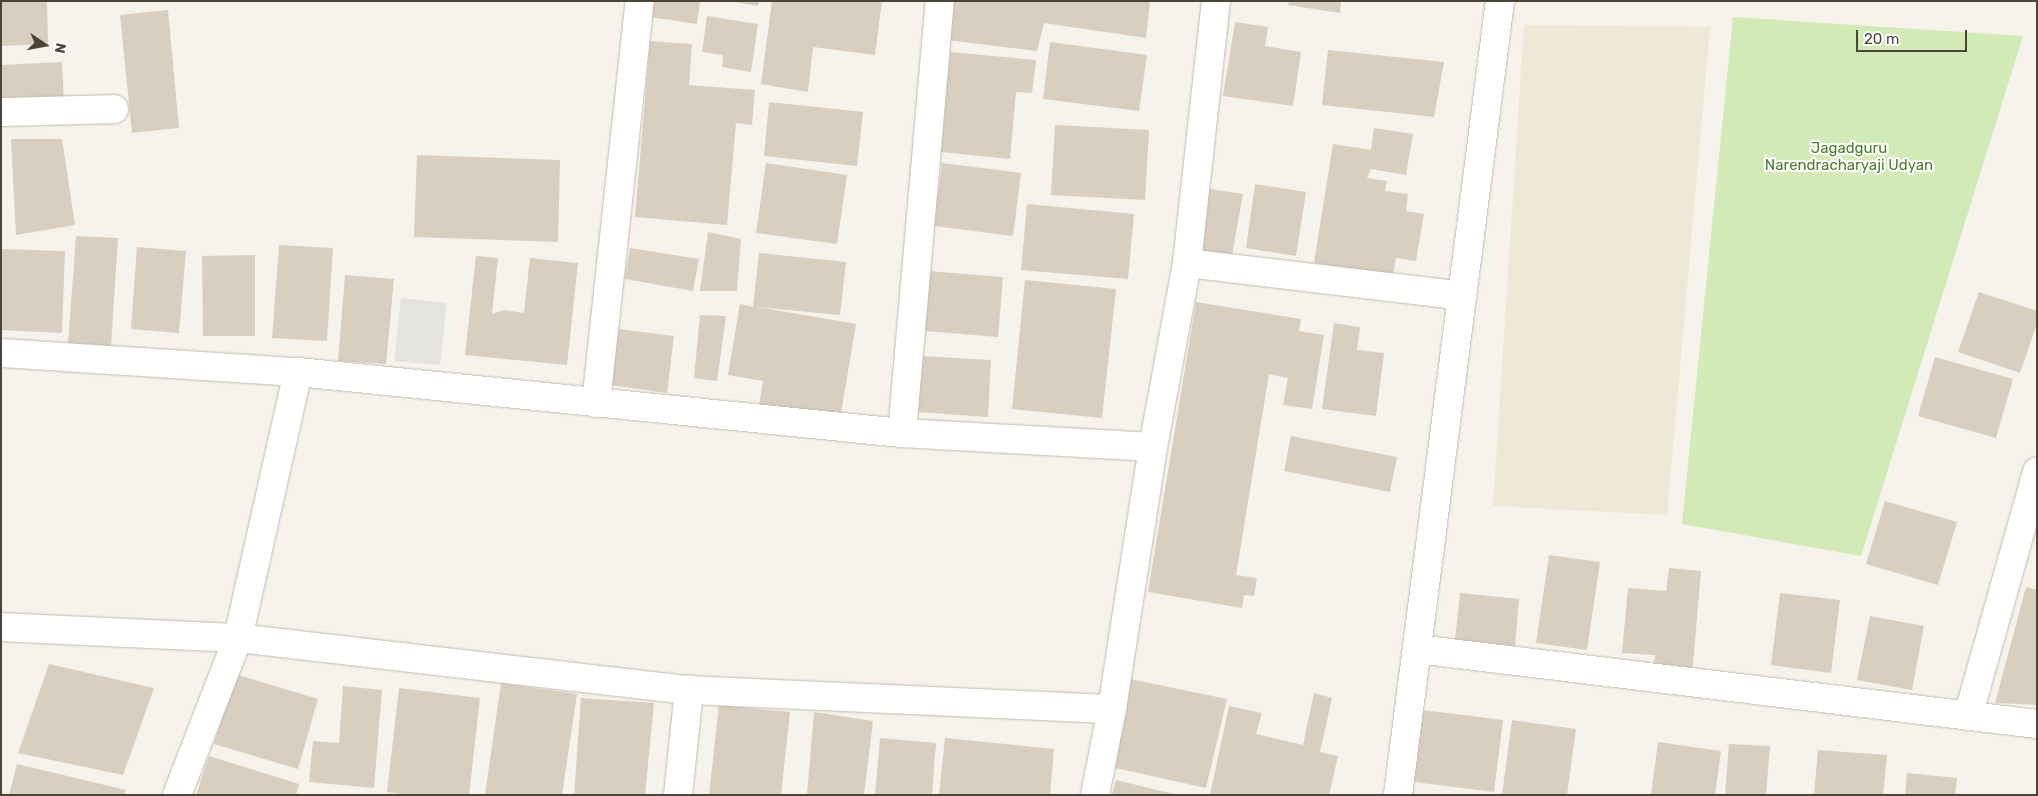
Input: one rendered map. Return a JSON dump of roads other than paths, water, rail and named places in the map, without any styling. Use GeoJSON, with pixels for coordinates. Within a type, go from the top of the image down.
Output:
{"type":"FeatureCollection","features":[{"type":"Feature","properties":{"kind":"street"},"geometry":{"type":"LineString","coordinates":[[596,403],[640,1]]}},
{"type":"Feature","properties":{"kind":"street"},"geometry":{"type":"LineString","coordinates":[[902,433],[940,1]]}},
{"type":"Feature","properties":{"kind":"street"},"geometry":{"type":"LineString","coordinates":[[1095,795],[1112,709],[1152,447],[1187,263],[1216,1]]}},
{"type":"Feature","properties":{"kind":"street"},"geometry":{"type":"LineString","coordinates":[[1398,795],[1500,1]]}},
{"type":"Feature","properties":{"kind":"street"},"geometry":{"type":"LineString","coordinates":[[1,112],[114,108]]}},
{"type":"Feature","properties":{"kind":"street"},"geometry":{"type":"LineString","coordinates":[[1187,263],[1462,296]]}},
{"type":"Feature","properties":{"kind":"street"},"geometry":{"type":"LineString","coordinates":[[1,353],[298,372],[902,433],[1152,447]]}},
{"type":"Feature","properties":{"kind":"street"},"geometry":{"type":"LineString","coordinates":[[177,795],[238,638],[298,372]]}},
{"type":"Feature","properties":{"kind":"street"},"geometry":{"type":"LineString","coordinates":[[1968,716],[2037,472]]}},
{"type":"Feature","properties":{"kind":"street"},"geometry":{"type":"LineString","coordinates":[[1,627],[238,638],[689,690],[1112,709]]}},
{"type":"Feature","properties":{"kind":"street"},"geometry":{"type":"LineString","coordinates":[[1417,649],[2037,724]]}},
{"type":"Feature","properties":{"kind":"street"},"geometry":{"type":"LineString","coordinates":[[678,795],[689,690]]}},
{"type":"Feature","properties":{"kind":"park label","name":"Jagadguru Narendracharyaji Udyan"},"geometry":{"type":"Point","coordinates":[1849,156]}}]}
